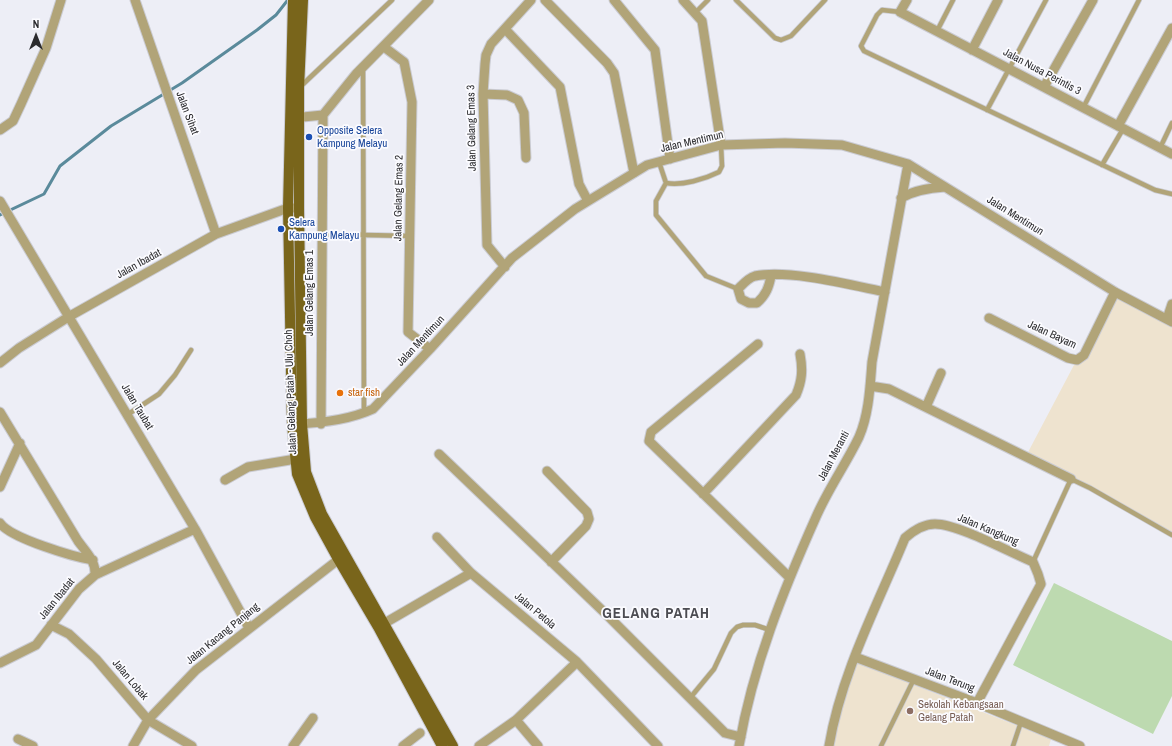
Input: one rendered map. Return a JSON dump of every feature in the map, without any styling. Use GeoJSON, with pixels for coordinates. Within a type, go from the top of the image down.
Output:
{"type":"FeatureCollection","features":[{"type":"Feature","properties":{"kind":"main road","name":"Jalan Gelang Patah - Ulu Choh"},"geometry":{"type":"LineString","coordinates":[[293,0],[294,88],[299,208],[297,474],[306,496],[381,626],[453,746]]}},
{"type":"Feature","properties":{"kind":"main road","name":"Jalan Gelang Patah - Ulu Choh"},"geometry":{"type":"LineString","coordinates":[[294,88],[303,0]]}},
{"type":"Feature","properties":{"kind":"main road","name":"Jalan Gelang Patah - Ulu Choh"},"geometry":{"type":"LineString","coordinates":[[295,118],[288,208],[297,424],[306,472],[341,557]]}},
{"type":"Feature","properties":{"kind":"main road","name":"Jalan Gelang Patah - Ulu Choh"},"geometry":{"type":"LineString","coordinates":[[381,626],[442,746]]}},
{"type":"Feature","properties":{"kind":"street"},"geometry":{"type":"LineString","coordinates":[[0,130],[13,121],[19,110],[46,48],[61,0]]}},
{"type":"Feature","properties":{"kind":"street","name":"Jalan Sihat"},"geometry":{"type":"LineString","coordinates":[[135,0],[161,80],[187,147],[216,234]]}},
{"type":"Feature","properties":{"kind":"street"},"geometry":{"type":"LineString","coordinates":[[295,118],[323,115],[362,68],[429,0]]}},
{"type":"Feature","properties":{"kind":"street","name":"Jalan Gelang Emas 3"},"geometry":{"type":"LineString","coordinates":[[505,267],[487,245],[483,94],[486,55],[491,44],[531,0]]}},
{"type":"Feature","properties":{"kind":"street"},"geometry":{"type":"LineString","coordinates":[[545,0],[607,63],[614,73],[634,173]]}},
{"type":"Feature","properties":{"kind":"street"},"geometry":{"type":"LineString","coordinates":[[614,0],[655,50],[670,159]]}},
{"type":"Feature","properties":{"kind":"street"},"geometry":{"type":"LineString","coordinates":[[683,0],[702,21],[720,145]]}},
{"type":"Feature","properties":{"kind":"street"},"geometry":{"type":"LineString","coordinates":[[900,12],[907,0]]}},
{"type":"Feature","properties":{"kind":"street"},"geometry":{"type":"LineString","coordinates":[[972,50],[998,0]]}},
{"type":"Feature","properties":{"kind":"street"},"geometry":{"type":"LineString","coordinates":[[1044,87],[1093,0]]}},
{"type":"Feature","properties":{"kind":"street","name":"Jalan Nusa Perintis 3"},"geometry":{"type":"LineString","coordinates":[[900,12],[1172,154]]}},
{"type":"Feature","properties":{"kind":"street"},"geometry":{"type":"LineString","coordinates":[[1120,127],[1172,28]]}},
{"type":"Feature","properties":{"kind":"street"},"geometry":{"type":"LineString","coordinates":[[505,29],[560,87],[579,184],[588,201]]}},
{"type":"Feature","properties":{"kind":"street","name":"Jalan Gelang Emas 2"},"geometry":{"type":"LineString","coordinates":[[384,47],[404,62],[412,102],[408,332],[430,350]]}},
{"type":"Feature","properties":{"kind":"street"},"geometry":{"type":"LineString","coordinates":[[483,94],[507,95],[518,100],[524,113],[526,158]]}},
{"type":"Feature","properties":{"kind":"street","name":"Jalan Gelang Emas 1"},"geometry":{"type":"LineString","coordinates":[[321,424],[323,115]]}},
{"type":"Feature","properties":{"kind":"street","name":"Jalan Mentimun"},"geometry":{"type":"LineString","coordinates":[[297,424],[321,424],[364,413],[373,408],[430,350],[519,253],[575,209],[647,165],[720,145],[785,143],[842,145],[908,164],[1115,292],[1169,320]]}},
{"type":"Feature","properties":{"kind":"street","name":"Jalan Meranti"},"geometry":{"type":"LineString","coordinates":[[740,741],[750,691],[789,577],[817,514],[859,436],[870,386],[872,362],[908,164]]}},
{"type":"Feature","properties":{"kind":"street"},"geometry":{"type":"LineString","coordinates":[[902,198],[912,192],[944,187]]}},
{"type":"Feature","properties":{"kind":"street","name":"Jalan Taubat"},"geometry":{"type":"LineString","coordinates":[[1,202],[195,529],[248,628]]}},
{"type":"Feature","properties":{"kind":"street","name":"Jalan Ibadat"},"geometry":{"type":"LineString","coordinates":[[0,363],[18,348],[70,316],[216,234],[288,208],[299,208]]}},
{"type":"Feature","properties":{"kind":"street"},"geometry":{"type":"LineString","coordinates":[[771,276],[769,286],[764,297],[757,303],[749,303],[742,299],[738,289],[745,281],[754,276],[771,276],[814,279],[885,292]]}},
{"type":"Feature","properties":{"kind":"street","name":"Jalan Bayam"},"geometry":{"type":"LineString","coordinates":[[989,318],[1068,358],[1077,360],[1084,355],[1115,292]]}},
{"type":"Feature","properties":{"kind":"street"},"geometry":{"type":"LineString","coordinates":[[1169,320],[1172,304]]}},
{"type":"Feature","properties":{"kind":"street"},"geometry":{"type":"LineString","coordinates":[[758,344],[649,435],[651,444],[789,577]]}},
{"type":"Feature","properties":{"kind":"street"},"geometry":{"type":"LineString","coordinates":[[703,494],[796,395],[801,382],[803,369],[800,354]]}},
{"type":"Feature","properties":{"kind":"street"},"geometry":{"type":"LineString","coordinates":[[926,407],[942,373]]}},
{"type":"Feature","properties":{"kind":"street"},"geometry":{"type":"LineString","coordinates":[[870,386],[889,389],[1070,479]]}},
{"type":"Feature","properties":{"kind":"street"},"geometry":{"type":"LineString","coordinates":[[0,412],[78,541],[93,560],[96,567],[95,575]]}},
{"type":"Feature","properties":{"kind":"street"},"geometry":{"type":"LineString","coordinates":[[0,487],[20,443]]}},
{"type":"Feature","properties":{"kind":"street"},"geometry":{"type":"LineString","coordinates":[[439,454],[606,614],[725,733],[740,741]]}},
{"type":"Feature","properties":{"kind":"street"},"geometry":{"type":"LineString","coordinates":[[225,480],[248,467],[296,459]]}},
{"type":"Feature","properties":{"kind":"street"},"geometry":{"type":"LineString","coordinates":[[547,471],[587,512],[589,519],[586,526],[551,562]]}},
{"type":"Feature","properties":{"kind":"street"},"geometry":{"type":"LineString","coordinates":[[0,523],[19,537],[75,558],[93,560]]}},
{"type":"Feature","properties":{"kind":"street","name":"Jalan Kangkung"},"geometry":{"type":"LineString","coordinates":[[829,746],[833,722],[855,657],[905,538],[915,530],[934,524],[952,527],[1033,562]]}},
{"type":"Feature","properties":{"kind":"street","name":"Jalan Ibadat"},"geometry":{"type":"LineString","coordinates":[[0,663],[36,645],[79,589],[95,575],[195,529]]}},
{"type":"Feature","properties":{"kind":"street","name":"Jalan Petola"},"geometry":{"type":"LineString","coordinates":[[437,537],[450,549],[471,573],[577,662],[658,746]]}},
{"type":"Feature","properties":{"kind":"street","name":"Jalan Kacang Panjang"},"geometry":{"type":"LineString","coordinates":[[133,746],[148,720],[196,670],[341,557]]}},
{"type":"Feature","properties":{"kind":"street"},"geometry":{"type":"LineString","coordinates":[[977,703],[1041,584],[1033,562]]}},
{"type":"Feature","properties":{"kind":"street"},"geometry":{"type":"LineString","coordinates":[[381,626],[471,573]]}},
{"type":"Feature","properties":{"kind":"street","name":"Jalan Lobak"},"geometry":{"type":"LineString","coordinates":[[51,625],[69,634],[96,659],[148,720],[192,746]]}},
{"type":"Feature","properties":{"kind":"street","name":"Jalan Terung"},"geometry":{"type":"LineString","coordinates":[[855,657],[977,703],[1080,746]]}},
{"type":"Feature","properties":{"kind":"street"},"geometry":{"type":"LineString","coordinates":[[479,746],[516,720],[577,662]]}},
{"type":"Feature","properties":{"kind":"street"},"geometry":{"type":"LineString","coordinates":[[293,746],[313,718]]}},
{"type":"Feature","properties":{"kind":"street"},"geometry":{"type":"LineString","coordinates":[[516,720],[538,746]]}},
{"type":"Feature","properties":{"kind":"street"},"geometry":{"type":"LineString","coordinates":[[403,746],[420,733]]}},
{"type":"Feature","properties":{"kind":"street"},"geometry":{"type":"LineString","coordinates":[[18,739],[33,746]]}},
{"type":"Feature","properties":{"kind":"lane"},"geometry":{"type":"LineString","coordinates":[[294,88],[392,0]]}},
{"type":"Feature","properties":{"kind":"lane"},"geometry":{"type":"LineString","coordinates":[[695,13],[708,0]]}},
{"type":"Feature","properties":{"kind":"lane"},"geometry":{"type":"LineString","coordinates":[[736,0],[775,38],[781,40],[791,36],[825,0]]}},
{"type":"Feature","properties":{"kind":"lane"},"geometry":{"type":"LineString","coordinates":[[937,31],[953,0]]}},
{"type":"Feature","properties":{"kind":"lane"},"geometry":{"type":"LineString","coordinates":[[987,110],[1046,0]]}},
{"type":"Feature","properties":{"kind":"lane"},"geometry":{"type":"LineString","coordinates":[[1083,108],[1139,0]]}},
{"type":"Feature","properties":{"kind":"lane"},"geometry":{"type":"LineString","coordinates":[[900,12],[882,10],[877,15],[861,46],[864,51],[1155,190],[1172,194]]}},
{"type":"Feature","properties":{"kind":"lane"},"geometry":{"type":"LineString","coordinates":[[362,68],[364,413]]}},
{"type":"Feature","properties":{"kind":"lane"},"geometry":{"type":"LineString","coordinates":[[1160,148],[1172,123]]}},
{"type":"Feature","properties":{"kind":"lane"},"geometry":{"type":"LineString","coordinates":[[1102,165],[1120,127]]}},
{"type":"Feature","properties":{"kind":"lane"},"geometry":{"type":"LineString","coordinates":[[666,183],[674,184],[719,172],[722,162],[720,145]]}},
{"type":"Feature","properties":{"kind":"lane"},"geometry":{"type":"LineString","coordinates":[[659,162],[666,183],[656,201],[656,215],[706,276],[738,289]]}},
{"type":"Feature","properties":{"kind":"lane"},"geometry":{"type":"LineString","coordinates":[[322,234],[410,236]]}},
{"type":"Feature","properties":{"kind":"lane"},"geometry":{"type":"LineString","coordinates":[[128,414],[159,394],[191,350]]}},
{"type":"Feature","properties":{"kind":"lane"},"geometry":{"type":"LineString","coordinates":[[1033,562],[1070,479],[1090,488],[1172,535]]}},
{"type":"Feature","properties":{"kind":"lane"},"geometry":{"type":"LineString","coordinates":[[689,698],[714,669],[731,633],[737,627],[743,625],[755,625],[770,630]]}},
{"type":"Feature","properties":{"kind":"lane"},"geometry":{"type":"LineString","coordinates":[[881,746],[914,680]]}},
{"type":"Feature","properties":{"kind":"lane"},"geometry":{"type":"LineString","coordinates":[[1013,746],[1021,722]]}},
{"type":"Feature","properties":{"kind":"shaded area"},"geometry":{"type":"Polygon","coordinates":[[[1112,293],[1172,325],[1172,532],[1026,456],[1112,293]]]}},
{"type":"Feature","properties":{"kind":"shaded area","name":"Sekolah Kebangsaan Gelang Patah"},"geometry":{"type":"Polygon","coordinates":[[[856,662],[1051,739],[1049,746],[830,746],[843,697],[856,662]]]}},
{"type":"Feature","properties":{"kind":"green space"},"geometry":{"type":"Polygon","coordinates":[[[1054,583],[1172,641],[1172,696],[1153,734],[1013,665],[1054,583]]]}},
{"type":"Feature","properties":{"kind":"waterway"},"geometry":{"type":"LineString","coordinates":[[0,215],[44,194],[60,166],[111,126],[182,83],[257,30],[276,15],[287,1]]}},
{"type":"Feature","properties":{"kind":"place","name":"Opposite Selera Kampung Melayu"},"geometry":{"type":"Point","coordinates":[309,137]}},
{"type":"Feature","properties":{"kind":"place","name":"Selera Kampung Melayu"},"geometry":{"type":"Point","coordinates":[281,229]}},
{"type":"Feature","properties":{"kind":"place","name":"star fish"},"geometry":{"type":"Point","coordinates":[340,393]}},
{"type":"Feature","properties":{"kind":"place","name":"Sekolah Kebangsaan Gelang Patah"},"geometry":{"type":"Point","coordinates":[910,711]}},
{"type":"Feature","properties":{"kind":"district","name":"GELANG PATAH"},"geometry":{"type":"Point","coordinates":[656,614]}}]}
